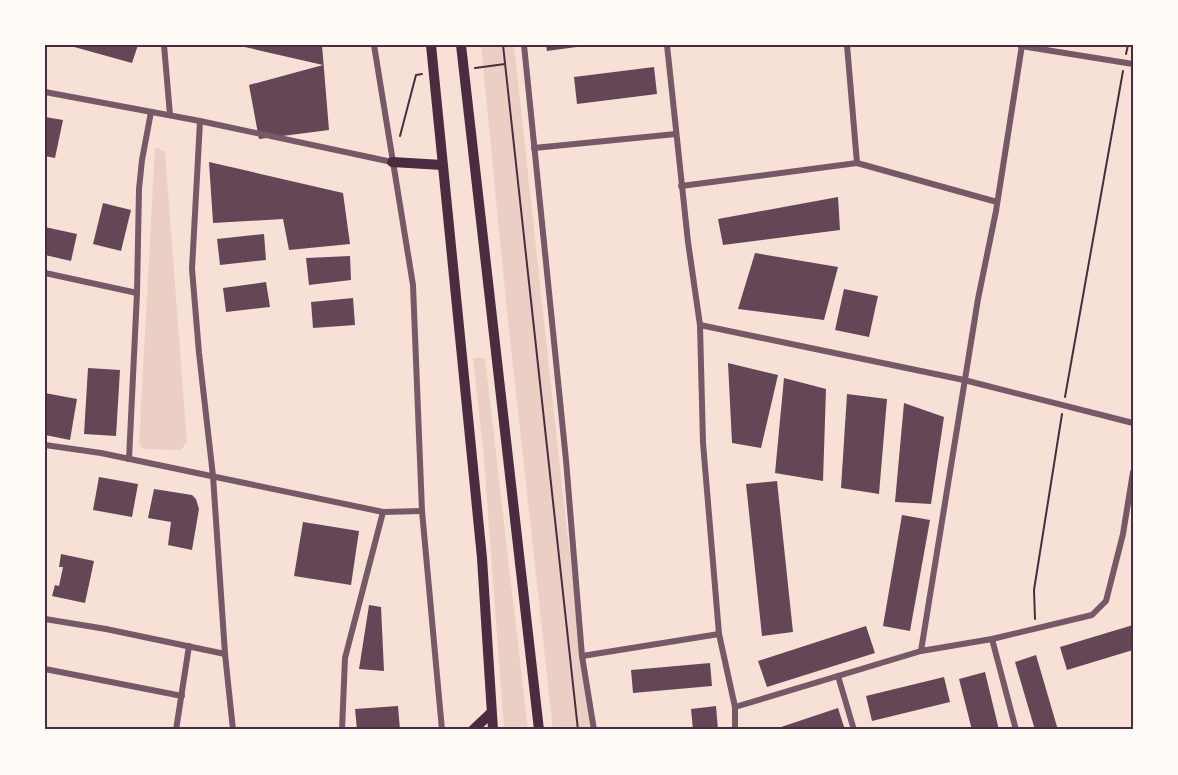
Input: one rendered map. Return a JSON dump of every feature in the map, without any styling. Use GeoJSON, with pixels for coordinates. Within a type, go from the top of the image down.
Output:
{"type":"FeatureCollection","features":[{"type":"Feature","properties":{"kind":"highway"},"geometry":{"type":"LineString","coordinates":[[431,45],[482,558],[492,730]]}},
{"type":"Feature","properties":{"kind":"highway"},"geometry":{"type":"LineString","coordinates":[[461,45],[539,730]]}},
{"type":"Feature","properties":{"kind":"highway"},"geometry":{"type":"LineString","coordinates":[[392,162],[442,165]]}},
{"type":"Feature","properties":{"kind":"highway"},"geometry":{"type":"LineString","coordinates":[[472,730],[492,713]]}},
{"type":"Feature","properties":{"kind":"street"},"geometry":{"type":"LineString","coordinates":[[164,45],[170,115]]}},
{"type":"Feature","properties":{"kind":"street"},"geometry":{"type":"LineString","coordinates":[[374,45],[413,285],[422,512],[442,730]]}},
{"type":"Feature","properties":{"kind":"street"},"geometry":{"type":"LineString","coordinates":[[524,45],[567,460],[582,656],[594,730]]}},
{"type":"Feature","properties":{"kind":"street"},"geometry":{"type":"LineString","coordinates":[[668,45],[681,186],[700,325],[703,442],[719,634],[735,707],[735,730]]}},
{"type":"Feature","properties":{"kind":"street"},"geometry":{"type":"LineString","coordinates":[[847,45],[857,163]]}},
{"type":"Feature","properties":{"kind":"street"},"geometry":{"type":"LineString","coordinates":[[921,651],[1021,46],[1133,64]]}},
{"type":"Feature","properties":{"kind":"street"},"geometry":{"type":"LineString","coordinates":[[45,92],[200,121],[392,162]]}},
{"type":"Feature","properties":{"kind":"street"},"geometry":{"type":"LineString","coordinates":[[129,459],[137,293],[139,189],[151,112]]}},
{"type":"Feature","properties":{"kind":"street"},"geometry":{"type":"LineString","coordinates":[[200,121],[192,269],[213,476],[225,654],[233,730]]}},
{"type":"Feature","properties":{"kind":"street"},"geometry":{"type":"LineString","coordinates":[[534,148],[676,134]]}},
{"type":"Feature","properties":{"kind":"street"},"geometry":{"type":"LineString","coordinates":[[681,186],[857,163],[997,202]]}},
{"type":"Feature","properties":{"kind":"street"},"geometry":{"type":"LineString","coordinates":[[45,273],[137,293]]}},
{"type":"Feature","properties":{"kind":"street"},"geometry":{"type":"LineString","coordinates":[[700,325],[964,381],[1133,423]]}},
{"type":"Feature","properties":{"kind":"street"},"geometry":{"type":"LineString","coordinates":[[45,446],[129,459],[383,512],[422,512]]}},
{"type":"Feature","properties":{"kind":"street"},"geometry":{"type":"LineString","coordinates":[[735,707],[921,651],[992,639],[1092,615],[1106,601],[1123,534],[1133,472]]}},
{"type":"Feature","properties":{"kind":"street"},"geometry":{"type":"LineString","coordinates":[[342,730],[345,658],[383,512]]}},
{"type":"Feature","properties":{"kind":"street"},"geometry":{"type":"LineString","coordinates":[[45,619],[106,629],[225,654]]}},
{"type":"Feature","properties":{"kind":"street"},"geometry":{"type":"LineString","coordinates":[[582,656],[719,634]]}},
{"type":"Feature","properties":{"kind":"street"},"geometry":{"type":"LineString","coordinates":[[992,639],[1016,730]]}},
{"type":"Feature","properties":{"kind":"street"},"geometry":{"type":"LineString","coordinates":[[176,730],[189,646]]}},
{"type":"Feature","properties":{"kind":"street"},"geometry":{"type":"LineString","coordinates":[[45,669],[182,696]]}},
{"type":"Feature","properties":{"kind":"street"},"geometry":{"type":"LineString","coordinates":[[838,676],[854,730]]}},
{"type":"Feature","properties":{"kind":"path"},"geometry":{"type":"LineString","coordinates":[[503,45],[578,730]]}},
{"type":"Feature","properties":{"kind":"path"},"geometry":{"type":"LineString","coordinates":[[1036,629],[1034,590],[1064,405],[1128,45]]}},
{"type":"Feature","properties":{"kind":"path"},"geometry":{"type":"LineString","coordinates":[[398,140],[416,75]]}},
{"type":"Feature","properties":{"kind":"shaded area"},"geometry":{"type":"Polygon","coordinates":[[[481,45],[514,45],[566,523],[592,730],[553,730],[507,312],[481,45]]]}},
{"type":"Feature","properties":{"kind":"shaded area"},"geometry":{"type":"Polygon","coordinates":[[[155,147],[165,152],[187,442],[181,450],[143,449],[139,444],[155,147]]]}},
{"type":"Feature","properties":{"kind":"shaded area"},"geometry":{"type":"Polygon","coordinates":[[[473,358],[485,358],[528,730],[504,730],[484,460],[473,358]]]}},
{"type":"Feature","properties":{"kind":"building"},"geometry":{"type":"Polygon","coordinates":[[[67,45],[138,45],[132,63],[67,45]]]}},
{"type":"Feature","properties":{"kind":"building"},"geometry":{"type":"Polygon","coordinates":[[[236,45],[322,45],[329,130],[259,139],[249,85],[323,65],[236,45]]]}},
{"type":"Feature","properties":{"kind":"building"},"geometry":{"type":"Polygon","coordinates":[[[546,45],[584,45],[584,46],[547,51],[546,45]]]}},
{"type":"Feature","properties":{"kind":"building"},"geometry":{"type":"Polygon","coordinates":[[[654,67],[657,94],[577,104],[574,77],[654,67]]]}},
{"type":"Feature","properties":{"kind":"building"},"geometry":{"type":"Polygon","coordinates":[[[45,117],[63,120],[55,158],[45,156],[45,117]]]}},
{"type":"Feature","properties":{"kind":"building"},"geometry":{"type":"Polygon","coordinates":[[[209,162],[343,193],[350,244],[289,250],[283,219],[213,223],[209,162]]]}},
{"type":"Feature","properties":{"kind":"building"},"geometry":{"type":"Polygon","coordinates":[[[838,197],[840,230],[723,245],[718,219],[838,197]]]}},
{"type":"Feature","properties":{"kind":"building"},"geometry":{"type":"Polygon","coordinates":[[[103,203],[131,210],[121,251],[93,244],[103,203]]]}},
{"type":"Feature","properties":{"kind":"building"},"geometry":{"type":"Polygon","coordinates":[[[45,227],[77,234],[71,261],[45,255],[45,227]]]}},
{"type":"Feature","properties":{"kind":"building"},"geometry":{"type":"Polygon","coordinates":[[[264,234],[266,260],[220,265],[217,239],[264,234]]]}},
{"type":"Feature","properties":{"kind":"building"},"geometry":{"type":"Polygon","coordinates":[[[755,253],[838,267],[824,320],[738,309],[755,253]]]}},
{"type":"Feature","properties":{"kind":"building"},"geometry":{"type":"Polygon","coordinates":[[[350,256],[351,280],[309,285],[306,258],[350,256]]]}},
{"type":"Feature","properties":{"kind":"building"},"geometry":{"type":"Polygon","coordinates":[[[266,282],[270,307],[226,312],[223,288],[266,282]]]}},
{"type":"Feature","properties":{"kind":"building"},"geometry":{"type":"Polygon","coordinates":[[[844,289],[878,296],[869,337],[835,330],[844,289]]]}},
{"type":"Feature","properties":{"kind":"building"},"geometry":{"type":"Polygon","coordinates":[[[353,298],[355,325],[313,328],[311,302],[353,298]]]}},
{"type":"Feature","properties":{"kind":"building"},"geometry":{"type":"Polygon","coordinates":[[[728,363],[778,375],[761,448],[732,443],[728,363]]]}},
{"type":"Feature","properties":{"kind":"building"},"geometry":{"type":"Polygon","coordinates":[[[88,368],[120,370],[116,436],[84,434],[88,368]]]}},
{"type":"Feature","properties":{"kind":"building"},"geometry":{"type":"Polygon","coordinates":[[[784,378],[826,389],[823,481],[775,473],[784,378]]]}},
{"type":"Feature","properties":{"kind":"building"},"geometry":{"type":"Polygon","coordinates":[[[45,393],[77,399],[70,440],[45,435],[45,393]]]}},
{"type":"Feature","properties":{"kind":"building"},"geometry":{"type":"Polygon","coordinates":[[[847,394],[887,399],[879,494],[841,488],[847,394]]]}},
{"type":"Feature","properties":{"kind":"building"},"geometry":{"type":"Polygon","coordinates":[[[904,403],[944,417],[931,504],[895,502],[904,403]]]}},
{"type":"Feature","properties":{"kind":"building"},"geometry":{"type":"Polygon","coordinates":[[[99,477],[138,484],[132,517],[93,510],[99,477]]]}},
{"type":"Feature","properties":{"kind":"building"},"geometry":{"type":"Polygon","coordinates":[[[777,481],[793,632],[762,636],[746,484],[777,481]]]}},
{"type":"Feature","properties":{"kind":"building"},"geometry":{"type":"Polygon","coordinates":[[[154,489],[192,495],[196,499],[199,509],[192,550],[168,545],[171,522],[148,518],[154,489]]]}},
{"type":"Feature","properties":{"kind":"building"},"geometry":{"type":"Polygon","coordinates":[[[902,515],[930,520],[910,631],[883,626],[902,515]]]}},
{"type":"Feature","properties":{"kind":"building"},"geometry":{"type":"Polygon","coordinates":[[[303,522],[359,531],[351,585],[294,576],[303,522]]]}},
{"type":"Feature","properties":{"kind":"building"},"geometry":{"type":"Polygon","coordinates":[[[61,554],[94,561],[85,603],[52,596],[55,585],[59,586],[63,567],[59,567],[61,554]]]}},
{"type":"Feature","properties":{"kind":"building"},"geometry":{"type":"Polygon","coordinates":[[[369,605],[381,607],[384,671],[359,669],[369,605]]]}},
{"type":"Feature","properties":{"kind":"building"},"geometry":{"type":"Polygon","coordinates":[[[1133,625],[1133,650],[1067,670],[1060,647],[1133,625]]]}},
{"type":"Feature","properties":{"kind":"building"},"geometry":{"type":"Polygon","coordinates":[[[866,626],[875,653],[767,687],[758,661],[866,626]]]}},
{"type":"Feature","properties":{"kind":"building"},"geometry":{"type":"Polygon","coordinates":[[[1036,655],[1058,730],[1035,730],[1015,662],[1036,655]]]}},
{"type":"Feature","properties":{"kind":"building"},"geometry":{"type":"Polygon","coordinates":[[[710,663],[712,686],[633,693],[631,670],[710,663]]]}},
{"type":"Feature","properties":{"kind":"building"},"geometry":{"type":"Polygon","coordinates":[[[985,672],[999,730],[972,730],[959,679],[985,672]]]}},
{"type":"Feature","properties":{"kind":"building"},"geometry":{"type":"Polygon","coordinates":[[[944,677],[950,702],[872,721],[866,696],[944,677]]]}},
{"type":"Feature","properties":{"kind":"building"},"geometry":{"type":"Polygon","coordinates":[[[398,706],[400,730],[357,730],[355,709],[398,706]]]}},
{"type":"Feature","properties":{"kind":"building"},"geometry":{"type":"Polygon","coordinates":[[[716,706],[718,730],[693,730],[691,709],[716,706]]]}},
{"type":"Feature","properties":{"kind":"building"},"geometry":{"type":"Polygon","coordinates":[[[838,708],[845,730],[772,730],[838,708]]]}}]}
